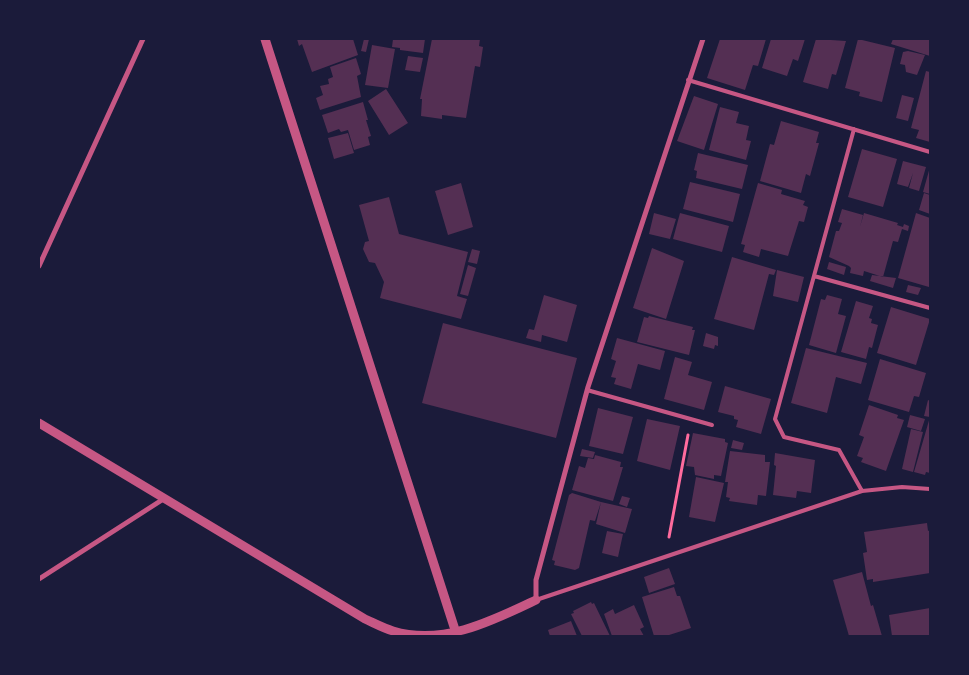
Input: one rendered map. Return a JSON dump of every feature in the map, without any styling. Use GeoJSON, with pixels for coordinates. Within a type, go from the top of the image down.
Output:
{"type":"FeatureCollection","features":[{"type":"Feature","properties":{"kind":"street"},"geometry":{"type":"LineString","coordinates":[[39,266],[143,39]]}},
{"type":"Feature","properties":{"kind":"street"},"geometry":{"type":"LineString","coordinates":[[265,39],[456,635]]}},
{"type":"Feature","properties":{"kind":"street"},"geometry":{"type":"LineString","coordinates":[[39,423],[365,619],[393,631],[418,636],[456,635],[494,621],[536,600],[536,580],[587,390],[703,39]]}},
{"type":"Feature","properties":{"kind":"street"},"geometry":{"type":"LineString","coordinates":[[39,579],[165,498]]}},
{"type":"Feature","properties":{"kind":"lane"},"geometry":{"type":"LineString","coordinates":[[688,80],[930,152]]}},
{"type":"Feature","properties":{"kind":"lane"},"geometry":{"type":"LineString","coordinates":[[854,129],[775,420],[784,437],[839,450],[862,491]]}},
{"type":"Feature","properties":{"kind":"lane"},"geometry":{"type":"LineString","coordinates":[[814,276],[930,308]]}},
{"type":"Feature","properties":{"kind":"lane"},"geometry":{"type":"LineString","coordinates":[[587,390],[712,425]]}},
{"type":"Feature","properties":{"kind":"lane"},"geometry":{"type":"LineString","coordinates":[[536,600],[862,491],[902,487],[930,489]]}},
{"type":"Feature","properties":{"kind":"path"},"geometry":{"type":"LineString","coordinates":[[665,557],[690,419]]}},
{"type":"Feature","properties":{"kind":"building"},"geometry":{"type":"Polygon","coordinates":[[[297,39],[353,39],[358,55],[312,72],[302,44],[299,46],[297,39]]]}},
{"type":"Feature","properties":{"kind":"building"},"geometry":{"type":"Polygon","coordinates":[[[364,39],[369,39],[366,52],[361,51],[364,39]]]}},
{"type":"Feature","properties":{"kind":"building"},"geometry":{"type":"Polygon","coordinates":[[[393,39],[425,39],[423,53],[392,47],[393,39]]]}},
{"type":"Feature","properties":{"kind":"building"},"geometry":{"type":"Polygon","coordinates":[[[432,39],[480,39],[479,46],[483,47],[480,67],[475,66],[466,118],[442,115],[442,119],[421,116],[422,99],[420,99],[432,39]]]}},
{"type":"Feature","properties":{"kind":"building"},"geometry":{"type":"Polygon","coordinates":[[[720,39],[766,39],[758,66],[753,65],[745,90],[707,78],[720,39]]]}},
{"type":"Feature","properties":{"kind":"building"},"geometry":{"type":"Polygon","coordinates":[[[771,39],[805,39],[798,61],[793,59],[787,76],[762,68],[771,39]]]}},
{"type":"Feature","properties":{"kind":"building"},"geometry":{"type":"Polygon","coordinates":[[[816,39],[846,41],[836,75],[832,74],[828,89],[803,82],[816,39]]]}},
{"type":"Feature","properties":{"kind":"building"},"geometry":{"type":"Polygon","coordinates":[[[858,39],[895,48],[882,102],[859,96],[860,92],[845,88],[858,39]]]}},
{"type":"Feature","properties":{"kind":"building"},"geometry":{"type":"Polygon","coordinates":[[[893,39],[930,39],[930,56],[891,44],[893,39]]]}},
{"type":"Feature","properties":{"kind":"building"},"geometry":{"type":"Polygon","coordinates":[[[372,45],[395,49],[388,88],[365,85],[372,45]]]}},
{"type":"Feature","properties":{"kind":"building"},"geometry":{"type":"Polygon","coordinates":[[[908,51],[925,55],[917,75],[906,72],[905,65],[900,64],[903,52],[908,51]]]}},
{"type":"Feature","properties":{"kind":"building"},"geometry":{"type":"Polygon","coordinates":[[[408,56],[423,58],[420,72],[405,70],[408,56]]]}},
{"type":"Feature","properties":{"kind":"building"},"geometry":{"type":"Polygon","coordinates":[[[356,58],[361,74],[357,76],[361,97],[320,110],[316,98],[323,95],[320,86],[329,84],[328,79],[333,77],[330,67],[356,58]]]}},
{"type":"Feature","properties":{"kind":"building"},"geometry":{"type":"Polygon","coordinates":[[[926,71],[930,72],[930,142],[916,138],[919,130],[911,128],[926,71]]]}},
{"type":"Feature","properties":{"kind":"building"},"geometry":{"type":"Polygon","coordinates":[[[386,89],[408,123],[389,135],[368,101],[386,89]]]}},
{"type":"Feature","properties":{"kind":"building"},"geometry":{"type":"Polygon","coordinates":[[[902,95],[914,98],[908,121],[896,118],[902,95]]]}},
{"type":"Feature","properties":{"kind":"building"},"geometry":{"type":"Polygon","coordinates":[[[694,96],[718,104],[704,150],[677,141],[694,96]]]}},
{"type":"Feature","properties":{"kind":"building"},"geometry":{"type":"Polygon","coordinates":[[[363,102],[371,136],[368,137],[370,145],[354,150],[348,130],[341,132],[339,129],[328,133],[322,115],[363,102]]]}},
{"type":"Feature","properties":{"kind":"building"},"geometry":{"type":"Polygon","coordinates":[[[720,107],[739,112],[736,123],[749,126],[746,140],[751,141],[746,160],[709,150],[720,107]]]}},
{"type":"Feature","properties":{"kind":"building"},"geometry":{"type":"Polygon","coordinates":[[[781,121],[819,132],[816,143],[819,143],[810,176],[806,174],[801,193],[760,181],[770,144],[774,145],[781,121]]]}},
{"type":"Feature","properties":{"kind":"building"},"geometry":{"type":"Polygon","coordinates":[[[348,133],[354,153],[334,159],[328,138],[348,133]]]}},
{"type":"Feature","properties":{"kind":"building"},"geometry":{"type":"Polygon","coordinates":[[[862,149],[897,159],[883,207],[848,197],[862,149]]]}},
{"type":"Feature","properties":{"kind":"building"},"geometry":{"type":"Polygon","coordinates":[[[698,153],[748,165],[742,189],[696,178],[697,171],[694,170],[698,153]]]}},
{"type":"Feature","properties":{"kind":"building"},"geometry":{"type":"Polygon","coordinates":[[[903,161],[926,167],[919,191],[909,188],[913,173],[908,187],[897,184],[903,161]]]}},
{"type":"Feature","properties":{"kind":"building"},"geometry":{"type":"Polygon","coordinates":[[[930,167],[930,194],[923,192],[930,167]]]}},
{"type":"Feature","properties":{"kind":"building"},"geometry":{"type":"Polygon","coordinates":[[[690,182],[740,194],[733,222],[683,209],[690,182]]]}},
{"type":"Feature","properties":{"kind":"building"},"geometry":{"type":"Polygon","coordinates":[[[461,183],[473,227],[448,235],[435,191],[461,183]]]}},
{"type":"Feature","properties":{"kind":"building"},"geometry":{"type":"Polygon","coordinates":[[[758,183],[782,190],[781,194],[805,201],[803,205],[808,207],[804,222],[799,221],[788,256],[761,249],[759,257],[743,252],[745,245],[741,244],[758,183]]]}},
{"type":"Feature","properties":{"kind":"building"},"geometry":{"type":"Polygon","coordinates":[[[924,193],[930,195],[930,214],[919,210],[924,193]]]}},
{"type":"Feature","properties":{"kind":"building"},"geometry":{"type":"Polygon","coordinates":[[[389,197],[399,234],[468,252],[457,296],[467,299],[461,319],[380,298],[384,282],[375,263],[369,262],[363,249],[365,242],[369,241],[359,205],[389,197]]]}},
{"type":"Feature","properties":{"kind":"building"},"geometry":{"type":"Polygon","coordinates":[[[842,209],[863,215],[860,227],[864,213],[898,223],[897,225],[903,227],[904,224],[909,226],[908,231],[902,229],[898,242],[893,241],[883,277],[864,271],[863,276],[850,273],[851,268],[849,266],[829,257],[836,231],[839,231],[842,223],[838,222],[842,209]]]}},
{"type":"Feature","properties":{"kind":"building"},"geometry":{"type":"Polygon","coordinates":[[[654,213],[676,219],[670,239],[649,234],[654,213]]]}},
{"type":"Feature","properties":{"kind":"building"},"geometry":{"type":"Polygon","coordinates":[[[680,213],[729,226],[722,252],[673,239],[680,213]]]}},
{"type":"Feature","properties":{"kind":"building"},"geometry":{"type":"Polygon","coordinates":[[[916,213],[930,218],[929,287],[898,278],[916,213]]]}},
{"type":"Feature","properties":{"kind":"building"},"geometry":{"type":"Polygon","coordinates":[[[652,248],[684,261],[666,319],[633,308],[652,248]]]}},
{"type":"Feature","properties":{"kind":"building"},"geometry":{"type":"Polygon","coordinates":[[[472,249],[480,251],[477,264],[468,262],[472,249]]]}},
{"type":"Feature","properties":{"kind":"building"},"geometry":{"type":"Polygon","coordinates":[[[732,257],[776,270],[774,275],[769,274],[754,330],[714,319],[732,257]]]}},
{"type":"Feature","properties":{"kind":"building"},"geometry":{"type":"Polygon","coordinates":[[[829,262],[846,267],[844,275],[827,269],[829,262]]]}},
{"type":"Feature","properties":{"kind":"building"},"geometry":{"type":"Polygon","coordinates":[[[468,265],[476,268],[468,296],[460,294],[468,265]]]}},
{"type":"Feature","properties":{"kind":"building"},"geometry":{"type":"Polygon","coordinates":[[[777,270],[804,277],[798,302],[773,296],[777,270]]]}},
{"type":"Feature","properties":{"kind":"building"},"geometry":{"type":"Polygon","coordinates":[[[872,275],[896,278],[893,288],[870,281],[872,275]]]}},
{"type":"Feature","properties":{"kind":"building"},"geometry":{"type":"Polygon","coordinates":[[[908,285],[921,288],[918,295],[906,292],[908,285]]]}},
{"type":"Feature","properties":{"kind":"building"},"geometry":{"type":"Polygon","coordinates":[[[544,295],[577,305],[567,342],[542,335],[541,342],[526,338],[529,329],[534,330],[544,295]]]}},
{"type":"Feature","properties":{"kind":"building"},"geometry":{"type":"Polygon","coordinates":[[[827,295],[842,299],[838,314],[846,316],[836,353],[809,345],[821,299],[825,300],[827,295]]]}},
{"type":"Feature","properties":{"kind":"building"},"geometry":{"type":"Polygon","coordinates":[[[856,301],[873,306],[869,318],[872,319],[871,323],[878,325],[872,348],[869,347],[866,359],[841,352],[856,301]]]}},
{"type":"Feature","properties":{"kind":"building"},"geometry":{"type":"Polygon","coordinates":[[[891,307],[930,319],[916,365],[877,353],[891,307]]]}},
{"type":"Feature","properties":{"kind":"building"},"geometry":{"type":"Polygon","coordinates":[[[649,316],[693,327],[692,330],[695,330],[689,355],[637,342],[644,317],[648,318],[649,316]]]}},
{"type":"Feature","properties":{"kind":"building"},"geometry":{"type":"Polygon","coordinates":[[[443,323],[577,358],[556,438],[422,403],[443,323]]]}},
{"type":"Feature","properties":{"kind":"building"},"geometry":{"type":"Polygon","coordinates":[[[706,333],[718,337],[718,346],[715,345],[714,349],[703,346],[706,333]]]}},
{"type":"Feature","properties":{"kind":"building"},"geometry":{"type":"Polygon","coordinates":[[[617,338],[665,351],[660,370],[638,364],[631,389],[614,384],[616,378],[611,377],[616,361],[611,359],[617,338]]]}},
{"type":"Feature","properties":{"kind":"building"},"geometry":{"type":"Polygon","coordinates":[[[806,348],[867,363],[861,384],[836,377],[827,413],[791,403],[806,348]]]}},
{"type":"Feature","properties":{"kind":"building"},"geometry":{"type":"Polygon","coordinates":[[[675,357],[692,362],[688,375],[712,382],[704,410],[664,399],[675,357]]]}},
{"type":"Feature","properties":{"kind":"building"},"geometry":{"type":"Polygon","coordinates":[[[880,359],[926,373],[919,397],[914,396],[909,412],[868,400],[880,359]]]}},
{"type":"Feature","properties":{"kind":"building"},"geometry":{"type":"Polygon","coordinates":[[[725,386],[771,399],[761,434],[736,427],[738,420],[734,419],[734,416],[718,412],[725,386]]]}},
{"type":"Feature","properties":{"kind":"building"},"geometry":{"type":"Polygon","coordinates":[[[928,400],[930,401],[930,417],[924,416],[928,400]]]}},
{"type":"Feature","properties":{"kind":"building"},"geometry":{"type":"Polygon","coordinates":[[[869,405],[898,415],[897,418],[904,420],[886,471],[861,462],[863,458],[857,456],[864,437],[859,435],[869,405]]]}},
{"type":"Feature","properties":{"kind":"building"},"geometry":{"type":"Polygon","coordinates":[[[598,408],[633,417],[623,454],[589,446],[598,408]]]}},
{"type":"Feature","properties":{"kind":"building"},"geometry":{"type":"Polygon","coordinates":[[[910,415],[925,419],[921,431],[907,427],[910,415]]]}},
{"type":"Feature","properties":{"kind":"building"},"geometry":{"type":"Polygon","coordinates":[[[930,417],[930,473],[926,472],[925,475],[914,472],[930,417]]]}},
{"type":"Feature","properties":{"kind":"building"},"geometry":{"type":"Polygon","coordinates":[[[647,419],[680,426],[670,470],[637,461],[647,419]]]}},
{"type":"Feature","properties":{"kind":"building"},"geometry":{"type":"Polygon","coordinates":[[[911,429],[923,432],[913,472],[902,469],[911,429]]]}},
{"type":"Feature","properties":{"kind":"building"},"geometry":{"type":"Polygon","coordinates":[[[693,433],[725,439],[725,442],[728,443],[721,476],[714,475],[714,479],[695,475],[694,467],[686,466],[693,433]]]}},
{"type":"Feature","properties":{"kind":"building"},"geometry":{"type":"Polygon","coordinates":[[[733,440],[744,443],[742,450],[731,448],[733,440]]]}},
{"type":"Feature","properties":{"kind":"building"},"geometry":{"type":"Polygon","coordinates":[[[582,449],[595,452],[593,458],[580,456],[582,449]]]}},
{"type":"Feature","properties":{"kind":"building"},"geometry":{"type":"Polygon","coordinates":[[[730,451],[765,455],[765,462],[770,462],[766,496],[758,495],[757,505],[729,501],[730,498],[726,497],[728,482],[725,482],[730,451]]]}},
{"type":"Feature","properties":{"kind":"building"},"geometry":{"type":"Polygon","coordinates":[[[775,453],[815,460],[811,493],[797,491],[796,498],[773,495],[776,466],[774,465],[775,453]]]}},
{"type":"Feature","properties":{"kind":"building"},"geometry":{"type":"Polygon","coordinates":[[[595,455],[621,462],[620,467],[623,467],[613,501],[572,490],[579,466],[585,468],[588,458],[594,459],[595,455]]]}},
{"type":"Feature","properties":{"kind":"building"},"geometry":{"type":"Polygon","coordinates":[[[696,477],[724,483],[715,522],[689,517],[696,477]]]}},
{"type":"Feature","properties":{"kind":"building"},"geometry":{"type":"Polygon","coordinates":[[[572,493],[601,502],[595,521],[590,520],[579,568],[575,570],[554,565],[555,561],[552,560],[569,495],[572,493]]]}},
{"type":"Feature","properties":{"kind":"building"},"geometry":{"type":"Polygon","coordinates":[[[622,496],[630,498],[627,507],[619,504],[622,496]]]}},
{"type":"Feature","properties":{"kind":"building"},"geometry":{"type":"Polygon","coordinates":[[[601,502],[632,509],[625,533],[596,524],[601,502]]]}},
{"type":"Feature","properties":{"kind":"building"},"geometry":{"type":"Polygon","coordinates":[[[927,523],[928,531],[930,530],[930,573],[873,582],[873,579],[867,580],[863,553],[867,552],[864,532],[927,523]]]}},
{"type":"Feature","properties":{"kind":"building"},"geometry":{"type":"Polygon","coordinates":[[[607,531],[623,534],[618,557],[602,553],[607,531]]]}},
{"type":"Feature","properties":{"kind":"building"},"geometry":{"type":"Polygon","coordinates":[[[669,568],[675,584],[649,593],[644,577],[669,568]]]}},
{"type":"Feature","properties":{"kind":"building"},"geometry":{"type":"Polygon","coordinates":[[[862,572],[871,606],[873,605],[882,636],[849,636],[833,580],[862,572]]]}},
{"type":"Feature","properties":{"kind":"building"},"geometry":{"type":"Polygon","coordinates":[[[674,587],[677,596],[680,596],[691,628],[666,636],[654,636],[642,597],[674,587]]]}},
{"type":"Feature","properties":{"kind":"building"},"geometry":{"type":"Polygon","coordinates":[[[591,602],[592,604],[594,603],[610,636],[582,636],[571,614],[574,613],[573,611],[591,602]]]}},
{"type":"Feature","properties":{"kind":"building"},"geometry":{"type":"Polygon","coordinates":[[[634,605],[644,627],[640,629],[644,636],[612,636],[604,614],[613,609],[615,614],[634,605]]]}},
{"type":"Feature","properties":{"kind":"building"},"geometry":{"type":"Polygon","coordinates":[[[930,608],[930,636],[892,636],[889,615],[930,608]]]}},
{"type":"Feature","properties":{"kind":"building"},"geometry":{"type":"Polygon","coordinates":[[[571,621],[577,636],[550,636],[548,630],[571,621]]]}}]}
